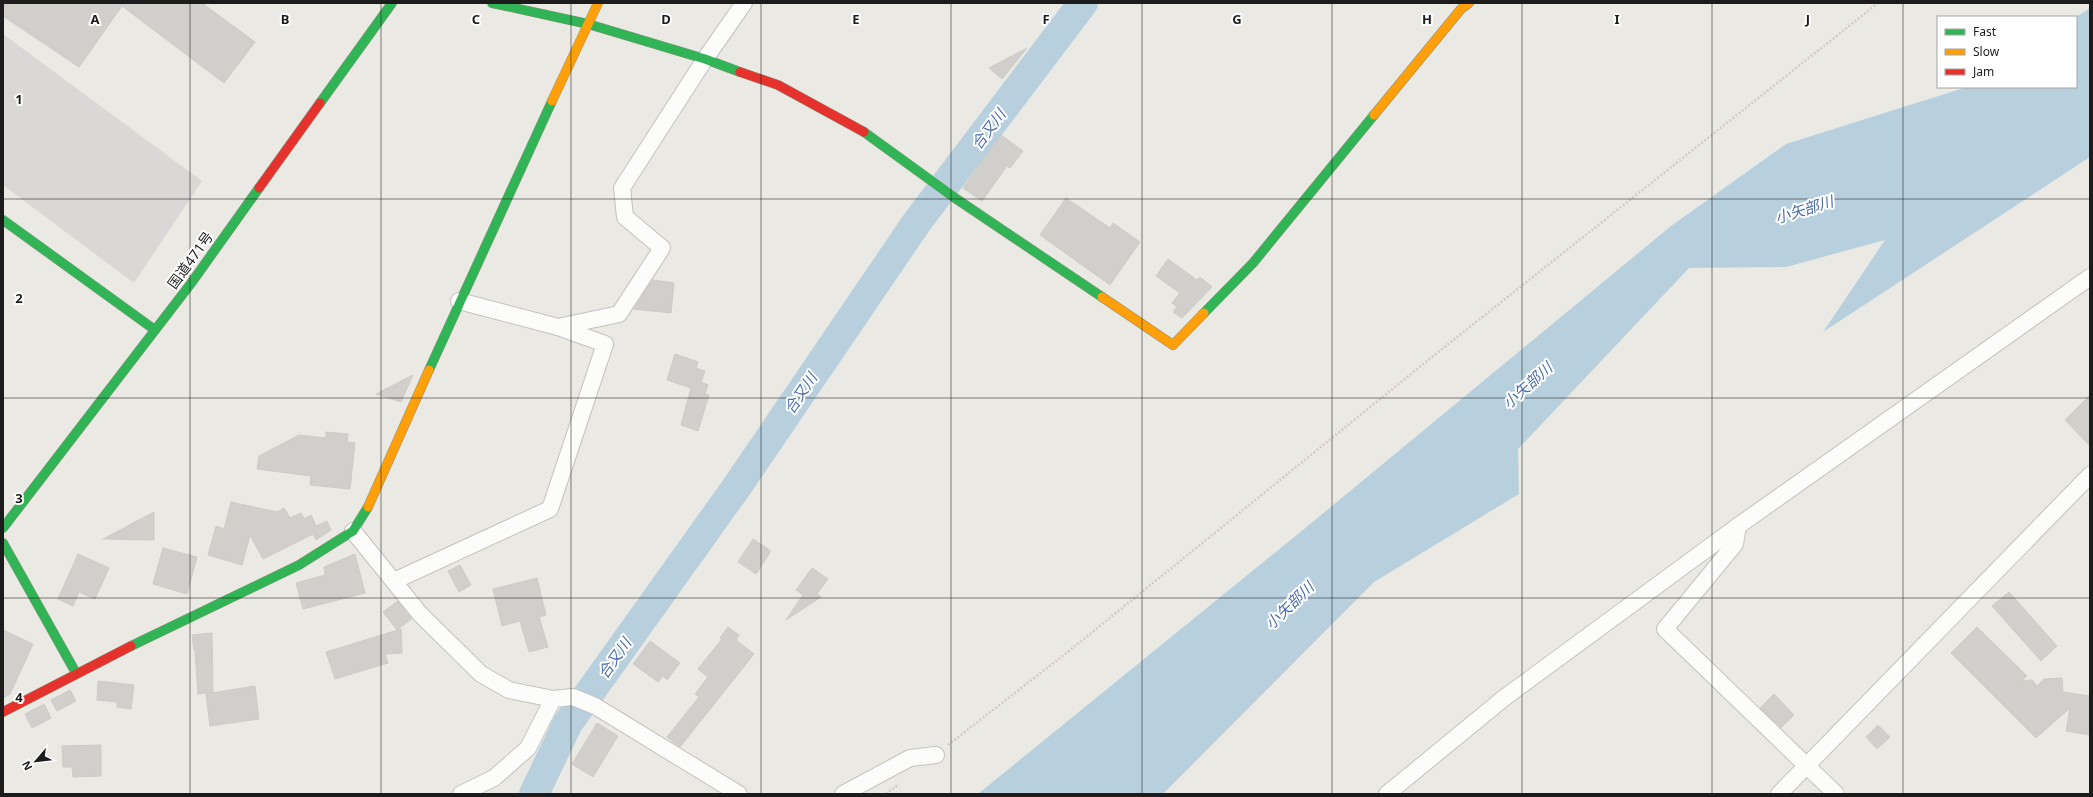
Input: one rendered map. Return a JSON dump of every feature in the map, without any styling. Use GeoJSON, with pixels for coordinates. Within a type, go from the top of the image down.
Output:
{"type":"FeatureCollection","features":[{"type":"Feature","properties":{"kind":"main road","name":"国道471号"},"geometry":{"type":"LineString","coordinates":[[3,528],[192,282],[392,3]]}},
{"type":"Feature","properties":{"kind":"main road"},"geometry":{"type":"LineString","coordinates":[[492,3],[588,24],[705,59],[778,85],[856,127],[955,198],[1174,346],[1254,263],[1461,9],[1469,3]]}},
{"type":"Feature","properties":{"kind":"main road"},"geometry":{"type":"LineString","coordinates":[[3,712],[76,673],[299,565],[353,531],[365,514],[459,301],[598,3]]}},
{"type":"Feature","properties":{"kind":"main road"},"geometry":{"type":"LineString","coordinates":[[3,220],[155,330]]}},
{"type":"Feature","properties":{"kind":"main road"},"geometry":{"type":"LineString","coordinates":[[3,543],[76,673]]}},
{"type":"Feature","properties":{"kind":"street"},"geometry":{"type":"LineString","coordinates":[[558,327],[619,314],[662,248],[625,217],[622,188],[705,59],[744,3]]}},
{"type":"Feature","properties":{"kind":"street"},"geometry":{"type":"LineString","coordinates":[[1387,794],[1504,698],[1738,526],[2090,277]]}},
{"type":"Feature","properties":{"kind":"street"},"geometry":{"type":"LineString","coordinates":[[394,581],[550,509],[605,344],[558,327],[459,301]]}},
{"type":"Feature","properties":{"kind":"street"},"geometry":{"type":"LineString","coordinates":[[1779,794],[2090,475]]}},
{"type":"Feature","properties":{"kind":"street"},"geometry":{"type":"LineString","coordinates":[[1738,526],[1735,544],[1665,629],[1836,794]]}},
{"type":"Feature","properties":{"kind":"street"},"geometry":{"type":"LineString","coordinates":[[353,531],[420,614],[481,674],[509,690],[553,699],[572,697],[595,706],[739,794]]}},
{"type":"Feature","properties":{"kind":"street"},"geometry":{"type":"LineString","coordinates":[[461,794],[494,778],[528,748],[553,699]]}},
{"type":"Feature","properties":{"kind":"street"},"geometry":{"type":"LineString","coordinates":[[843,794],[910,758],[936,754]]}},
{"type":"Feature","properties":{"kind":"path"},"geometry":{"type":"LineString","coordinates":[[936,754],[1074,647],[1427,361],[1878,3]]}},
{"type":"Feature","properties":{"kind":"shaded area"},"geometry":{"type":"Polygon","coordinates":[[[3,34],[202,181],[134,283],[3,185],[3,34]]]}},
{"type":"Feature","properties":{"kind":"water","name":"小矢部川"},"geometry":{"type":"Polygon","coordinates":[[[2090,8],[2090,157],[1823,332],[1885,240],[1786,267],[1689,268],[1518,449],[1519,494],[1374,582],[1163,794],[978,794],[1309,525],[1671,226],[1786,144],[1964,88],[2077,88],[2077,16],[2090,8]]]}},
{"type":"Feature","properties":{"kind":"building"},"geometry":{"type":"Polygon","coordinates":[[[3,3],[202,3],[255,42],[224,83],[122,6],[79,67],[3,16],[3,3]]]}},
{"type":"Feature","properties":{"kind":"building"},"geometry":{"type":"Polygon","coordinates":[[[1027,48],[1002,79],[989,68],[1027,48]]]}},
{"type":"Feature","properties":{"kind":"building"},"geometry":{"type":"Polygon","coordinates":[[[1001,135],[1023,151],[1010,168],[1007,166],[982,201],[963,188],[1001,135]]]}},
{"type":"Feature","properties":{"kind":"building"},"geometry":{"type":"Polygon","coordinates":[[[1066,198],[1110,228],[1113,223],[1140,242],[1110,285],[1040,235],[1066,198]]]}},
{"type":"Feature","properties":{"kind":"building"},"geometry":{"type":"Polygon","coordinates":[[[1168,259],[1197,280],[1200,277],[1212,287],[1182,318],[1173,312],[1177,307],[1172,303],[1180,293],[1156,276],[1168,259]]]}},
{"type":"Feature","properties":{"kind":"building"},"geometry":{"type":"Polygon","coordinates":[[[652,280],[674,283],[671,313],[634,309],[652,280]]]}},
{"type":"Feature","properties":{"kind":"building"},"geometry":{"type":"Polygon","coordinates":[[[675,354],[698,362],[696,368],[705,371],[701,382],[708,385],[705,394],[709,395],[698,431],[681,425],[691,388],[667,380],[675,354]]]}},
{"type":"Feature","properties":{"kind":"building"},"geometry":{"type":"Polygon","coordinates":[[[413,375],[401,402],[376,394],[413,375]]]}},
{"type":"Feature","properties":{"kind":"building"},"geometry":{"type":"Polygon","coordinates":[[[2090,395],[2090,446],[2065,420],[2090,395]]]}},
{"type":"Feature","properties":{"kind":"building"},"geometry":{"type":"Polygon","coordinates":[[[326,432],[348,434],[347,442],[355,443],[350,489],[310,485],[311,476],[257,469],[259,456],[299,435],[326,438],[326,432]]]}},
{"type":"Feature","properties":{"kind":"building"},"geometry":{"type":"Polygon","coordinates":[[[231,502],[277,512],[284,508],[290,518],[301,513],[304,519],[311,515],[316,526],[327,521],[331,530],[316,540],[313,534],[263,559],[250,535],[242,565],[208,555],[216,526],[224,529],[231,502]]]}},
{"type":"Feature","properties":{"kind":"building"},"geometry":{"type":"Polygon","coordinates":[[[154,512],[154,540],[103,539],[154,512]]]}},
{"type":"Feature","properties":{"kind":"building"},"geometry":{"type":"Polygon","coordinates":[[[753,539],[771,551],[756,574],[738,562],[753,539]]]}},
{"type":"Feature","properties":{"kind":"building"},"geometry":{"type":"Polygon","coordinates":[[[163,548],[197,557],[187,594],[153,584],[163,548]]]}},
{"type":"Feature","properties":{"kind":"building"},"geometry":{"type":"Polygon","coordinates":[[[78,554],[109,568],[95,599],[79,592],[73,606],[58,599],[78,554]]]}},
{"type":"Feature","properties":{"kind":"building"},"geometry":{"type":"Polygon","coordinates":[[[355,554],[365,593],[303,609],[296,583],[325,575],[324,567],[355,554]]]}},
{"type":"Feature","properties":{"kind":"building"},"geometry":{"type":"Polygon","coordinates":[[[460,565],[471,585],[459,592],[448,571],[460,565]]]}},
{"type":"Feature","properties":{"kind":"building"},"geometry":{"type":"Polygon","coordinates":[[[812,568],[828,579],[817,594],[821,597],[786,620],[803,595],[796,590],[812,568]]]}},
{"type":"Feature","properties":{"kind":"building"},"geometry":{"type":"Polygon","coordinates":[[[537,578],[546,615],[539,617],[548,647],[529,652],[520,621],[502,626],[493,589],[537,578]]]}},
{"type":"Feature","properties":{"kind":"building"},"geometry":{"type":"Polygon","coordinates":[[[2009,592],[2057,646],[2041,661],[1992,606],[2009,592]]]}},
{"type":"Feature","properties":{"kind":"building"},"geometry":{"type":"Polygon","coordinates":[[[398,601],[411,619],[397,630],[383,612],[398,601]]]}},
{"type":"Feature","properties":{"kind":"building"},"geometry":{"type":"Polygon","coordinates":[[[728,627],[739,635],[736,640],[754,654],[680,747],[667,737],[699,697],[695,694],[708,677],[698,669],[722,639],[720,638],[728,627]]]}},
{"type":"Feature","properties":{"kind":"building"},"geometry":{"type":"Polygon","coordinates":[[[1977,627],[2027,676],[2021,681],[2032,680],[2037,686],[2044,679],[2062,678],[2063,692],[2090,696],[2090,735],[2066,731],[2070,708],[2036,738],[1951,653],[1977,627]]]}},
{"type":"Feature","properties":{"kind":"building"},"geometry":{"type":"Polygon","coordinates":[[[401,629],[402,653],[385,654],[388,663],[335,679],[326,652],[401,629]]]}},
{"type":"Feature","properties":{"kind":"building"},"geometry":{"type":"Polygon","coordinates":[[[3,630],[33,644],[10,694],[3,698],[3,630]]]}},
{"type":"Feature","properties":{"kind":"building"},"geometry":{"type":"Polygon","coordinates":[[[212,633],[213,692],[198,694],[195,650],[192,635],[212,633]]]}},
{"type":"Feature","properties":{"kind":"building"},"geometry":{"type":"Polygon","coordinates":[[[650,641],[680,663],[667,680],[663,676],[658,682],[633,664],[650,641]]]}},
{"type":"Feature","properties":{"kind":"building"},"geometry":{"type":"Polygon","coordinates":[[[98,681],[134,685],[131,709],[117,707],[117,702],[97,700],[98,681]]]}},
{"type":"Feature","properties":{"kind":"building"},"geometry":{"type":"Polygon","coordinates":[[[255,686],[259,719],[210,726],[206,694],[255,686]]]}},
{"type":"Feature","properties":{"kind":"building"},"geometry":{"type":"Polygon","coordinates":[[[70,690],[76,701],[57,711],[51,700],[70,690]]]}},
{"type":"Feature","properties":{"kind":"building"},"geometry":{"type":"Polygon","coordinates":[[[1774,694],[1794,715],[1781,728],[1760,708],[1774,694]]]}},
{"type":"Feature","properties":{"kind":"building"},"geometry":{"type":"Polygon","coordinates":[[[44,704],[51,718],[32,728],[25,714],[44,704]]]}},
{"type":"Feature","properties":{"kind":"building"},"geometry":{"type":"Polygon","coordinates":[[[597,723],[618,736],[593,777],[572,764],[597,723]]]}},
{"type":"Feature","properties":{"kind":"building"},"geometry":{"type":"Polygon","coordinates":[[[1878,725],[1890,737],[1877,749],[1866,737],[1878,725]]]}},
{"type":"Feature","properties":{"kind":"building"},"geometry":{"type":"Polygon","coordinates":[[[101,745],[101,776],[73,777],[72,767],[63,767],[62,746],[101,745]]]}},
{"type":"Feature","properties":{"kind":"waterway","name":"合又川"},"geometry":{"type":"LineString","coordinates":[[534,794],[568,723],[738,485],[917,222],[1083,3]]}},
{"type":"Feature","properties":{"kind":"traffic: fast"},"geometry":{"type":"LineString","coordinates":[[320,103],[392,3]]}},
{"type":"Feature","properties":{"kind":"traffic: fast"},"geometry":{"type":"LineString","coordinates":[[492,3],[588,24],[705,59],[740,72]]}},
{"type":"Feature","properties":{"kind":"traffic: fast"},"geometry":{"type":"LineString","coordinates":[[429,370],[552,101]]}},
{"type":"Feature","properties":{"kind":"traffic: fast"},"geometry":{"type":"LineString","coordinates":[[1204,313],[1253,263],[1374,115]]}},
{"type":"Feature","properties":{"kind":"traffic: fast"},"geometry":{"type":"LineString","coordinates":[[864,132],[955,198],[1102,297]]}},
{"type":"Feature","properties":{"kind":"traffic: fast"},"geometry":{"type":"LineString","coordinates":[[3,528],[192,282],[259,188]]}},
{"type":"Feature","properties":{"kind":"traffic: fast"},"geometry":{"type":"LineString","coordinates":[[3,220],[155,330]]}},
{"type":"Feature","properties":{"kind":"traffic: fast"},"geometry":{"type":"LineString","coordinates":[[131,646],[299,565],[353,531],[368,507]]}},
{"type":"Feature","properties":{"kind":"traffic: fast"},"geometry":{"type":"LineString","coordinates":[[3,543],[76,673]]}},
{"type":"Feature","properties":{"kind":"traffic: slow"},"geometry":{"type":"LineString","coordinates":[[552,101],[598,3]]}},
{"type":"Feature","properties":{"kind":"traffic: slow"},"geometry":{"type":"LineString","coordinates":[[1374,115],[1461,9],[1469,3]]}},
{"type":"Feature","properties":{"kind":"traffic: slow"},"geometry":{"type":"LineString","coordinates":[[1102,297],[1173,345],[1204,313]]}},
{"type":"Feature","properties":{"kind":"traffic: slow"},"geometry":{"type":"LineString","coordinates":[[368,507],[429,370]]}},
{"type":"Feature","properties":{"kind":"traffic: jam"},"geometry":{"type":"LineString","coordinates":[[740,72],[778,85],[864,132]]}},
{"type":"Feature","properties":{"kind":"traffic: jam"},"geometry":{"type":"LineString","coordinates":[[259,188],[320,103]]}},
{"type":"Feature","properties":{"kind":"traffic: jam"},"geometry":{"type":"LineString","coordinates":[[3,712],[131,646]]}}]}
